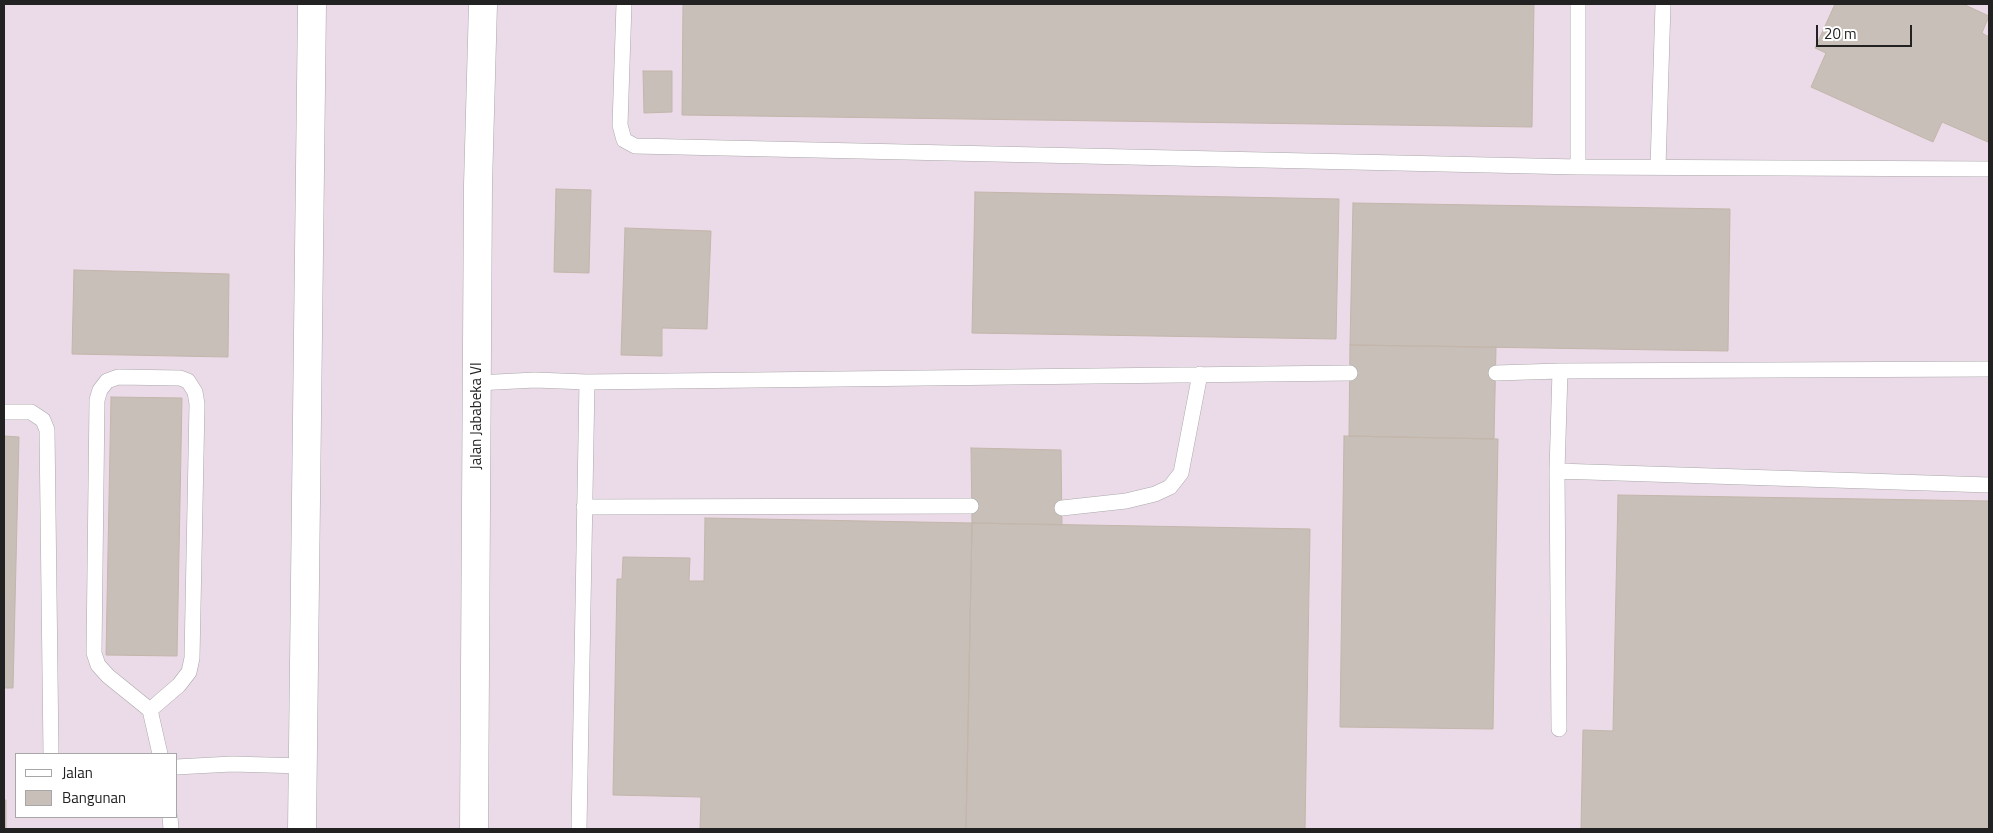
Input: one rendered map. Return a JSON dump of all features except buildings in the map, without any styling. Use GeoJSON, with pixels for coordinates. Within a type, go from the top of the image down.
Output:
{"type":"FeatureCollection","features":[{"type":"Feature","properties":{"kind":"street"},"geometry":{"type":"LineString","coordinates":[[302,829],[312,4]]}},
{"type":"Feature","properties":{"kind":"street","name":"Jalan Jababeka VI"},"geometry":{"type":"LineString","coordinates":[[474,829],[478,184],[483,4]]}},
{"type":"Feature","properties":{"kind":"lane"},"geometry":{"type":"LineString","coordinates":[[624,4],[620,125],[624,140],[635,146],[1578,166],[1989,169]]}},
{"type":"Feature","properties":{"kind":"lane"},"geometry":{"type":"LineString","coordinates":[[1578,4],[1578,166]]}},
{"type":"Feature","properties":{"kind":"lane"},"geometry":{"type":"LineString","coordinates":[[1658,167],[1663,4]]}},
{"type":"Feature","properties":{"kind":"lane"},"geometry":{"type":"LineString","coordinates":[[1496,373],[1560,370],[1989,369]]}},
{"type":"Feature","properties":{"kind":"lane"},"geometry":{"type":"LineString","coordinates":[[1559,729],[1556,471],[1560,370]]}},
{"type":"Feature","properties":{"kind":"lane"},"geometry":{"type":"LineString","coordinates":[[477,383],[535,380],[587,382],[1350,373]]}},
{"type":"Feature","properties":{"kind":"lane"},"geometry":{"type":"LineString","coordinates":[[1062,508],[1126,501],[1155,494],[1170,487],[1180,473],[1200,374]]}},
{"type":"Feature","properties":{"kind":"lane"},"geometry":{"type":"LineString","coordinates":[[150,710],[179,685],[189,672],[197,404],[195,392],[188,381],[180,378],[118,378],[107,381],[100,390],[97,400],[94,653],[98,665],[108,676],[150,710],[160,753]]}},
{"type":"Feature","properties":{"kind":"lane"},"geometry":{"type":"LineString","coordinates":[[579,829],[587,382]]}},
{"type":"Feature","properties":{"kind":"lane"},"geometry":{"type":"LineString","coordinates":[[4,412],[31,412],[43,420],[47,430],[51,753]]}},
{"type":"Feature","properties":{"kind":"lane"},"geometry":{"type":"LineString","coordinates":[[1556,471],[1989,485]]}},
{"type":"Feature","properties":{"kind":"lane"},"geometry":{"type":"LineString","coordinates":[[584,507],[971,506]]}},
{"type":"Feature","properties":{"kind":"lane"},"geometry":{"type":"LineString","coordinates":[[178,767],[232,764],[303,766]]}},
{"type":"Feature","properties":{"kind":"shaded area"},"geometry":{"type":"Polygon","coordinates":[[[4,4],[1989,4],[1989,829],[4,829],[4,4]]]}}]}
